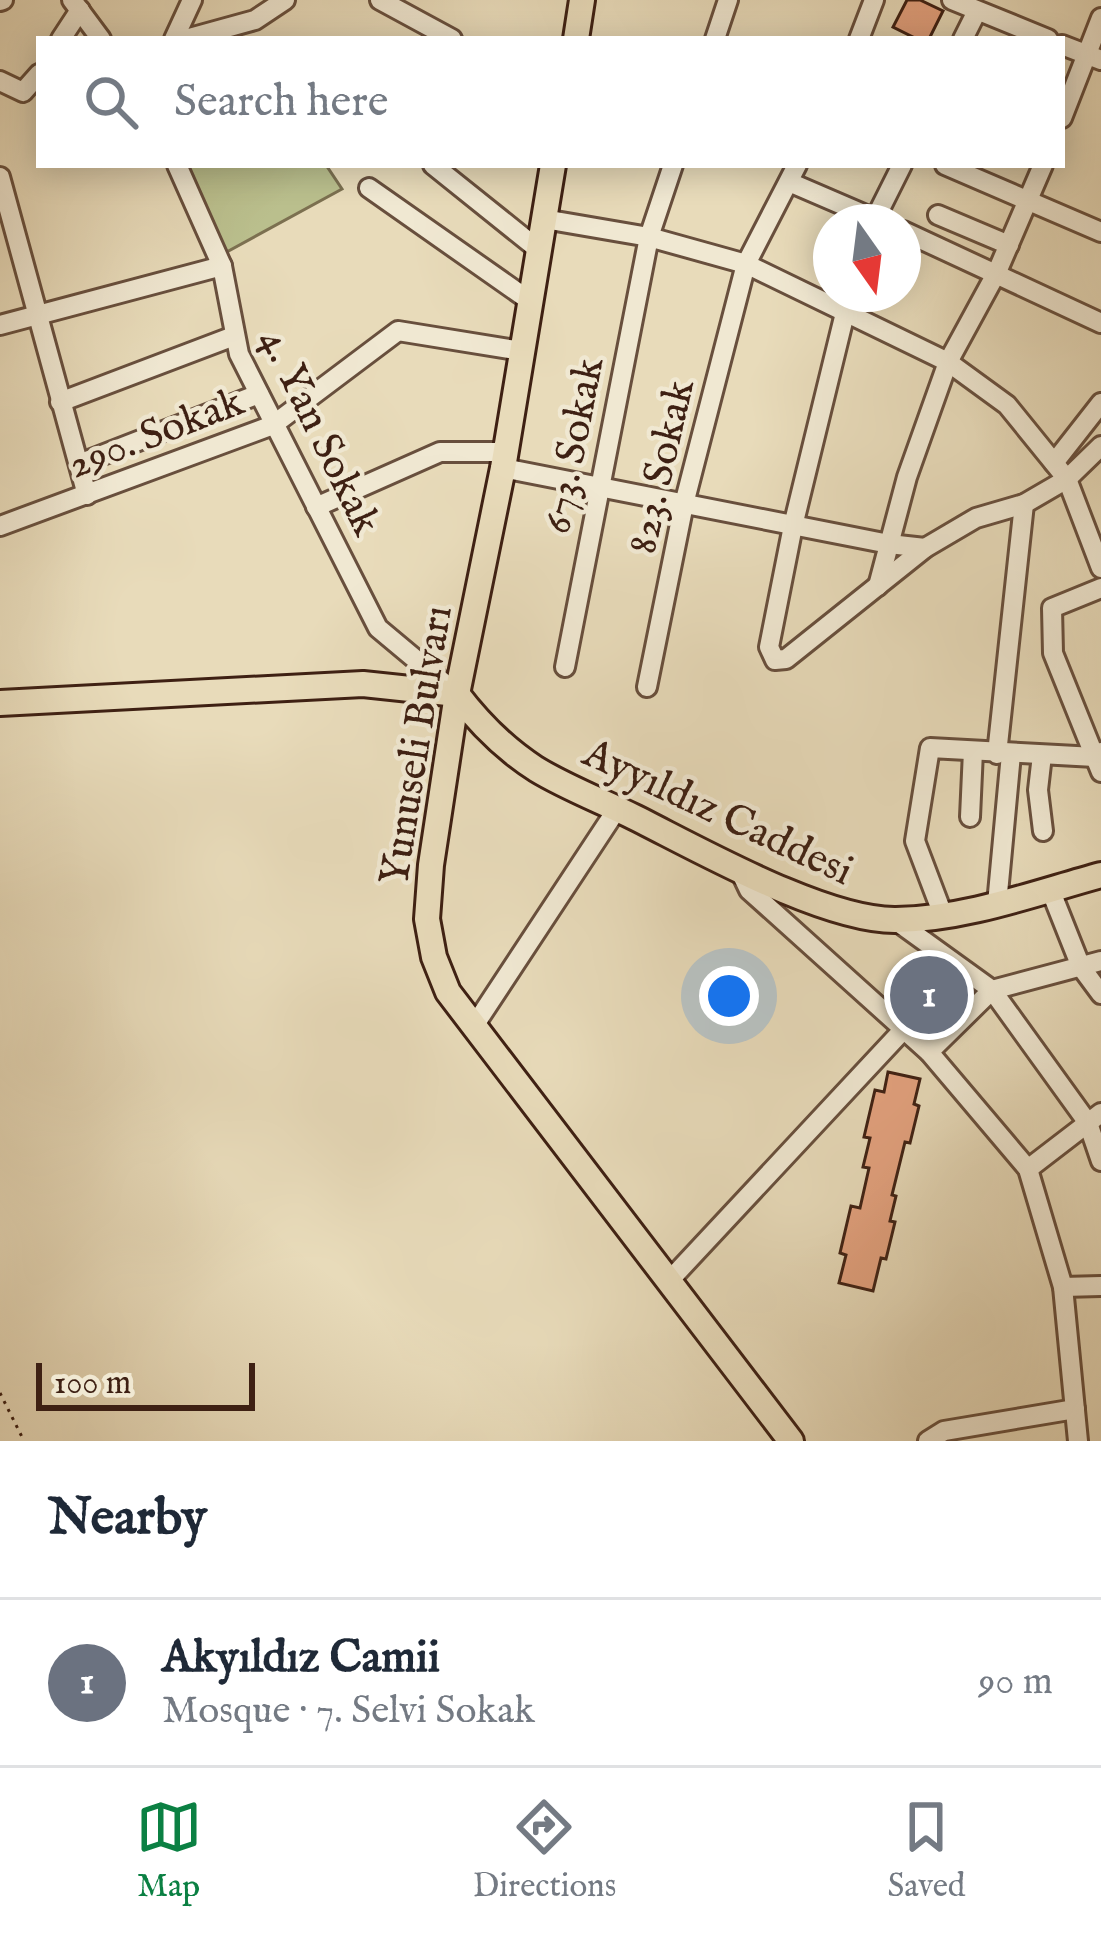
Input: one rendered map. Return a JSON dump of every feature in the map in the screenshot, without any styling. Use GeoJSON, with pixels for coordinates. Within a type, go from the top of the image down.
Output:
{"type":"FeatureCollection","features":[{"type":"Feature","properties":{"kind":"main road"},"geometry":{"type":"LineString","coordinates":[[576,36],[582,0]]}},
{"type":"Feature","properties":{"kind":"main road","name":"Yunuseli Bulvarı"},"geometry":{"type":"LineString","coordinates":[[551,168],[431,865],[428,920],[434,957],[448,992],[791,1441]]}},
{"type":"Feature","properties":{"kind":"main road"},"geometry":{"type":"LineString","coordinates":[[0,704],[363,684],[457,694]]}},
{"type":"Feature","properties":{"kind":"main road","name":"Ayyıldız Caddesi"},"geometry":{"type":"LineString","coordinates":[[457,694],[483,727],[536,768],[739,869],[852,915],[895,920],[943,915],[1101,875]]}},
{"type":"Feature","properties":{"kind":"main road","name":"Ayyıldız Caddesi"},"geometry":{"type":"LineString","coordinates":[[1050,889],[1101,860]]}},
{"type":"Feature","properties":{"kind":"street"},"geometry":{"type":"LineString","coordinates":[[175,36],[192,0]]}},
{"type":"Feature","properties":{"kind":"street"},"geometry":{"type":"LineString","coordinates":[[197,36],[255,20],[285,0]]}},
{"type":"Feature","properties":{"kind":"street"},"geometry":{"type":"LineString","coordinates":[[380,0],[446,36]]}},
{"type":"Feature","properties":{"kind":"street"},"geometry":{"type":"LineString","coordinates":[[717,36],[728,0]]}},
{"type":"Feature","properties":{"kind":"street"},"geometry":{"type":"LineString","coordinates":[[861,36],[874,0]]}},
{"type":"Feature","properties":{"kind":"street"},"geometry":{"type":"LineString","coordinates":[[952,0],[1041,36]]}},
{"type":"Feature","properties":{"kind":"street"},"geometry":{"type":"LineString","coordinates":[[63,36],[76,5]]}},
{"type":"Feature","properties":{"kind":"street"},"geometry":{"type":"LineString","coordinates":[[76,5],[99,36]]}},
{"type":"Feature","properties":{"kind":"street"},"geometry":{"type":"LineString","coordinates":[[964,36],[977,10]]}},
{"type":"Feature","properties":{"kind":"street"},"geometry":{"type":"LineString","coordinates":[[1065,112],[1094,58],[1101,18]]}},
{"type":"Feature","properties":{"kind":"street"},"geometry":{"type":"LineString","coordinates":[[1065,46],[1094,58]]}},
{"type":"Feature","properties":{"kind":"street"},"geometry":{"type":"LineString","coordinates":[[0,81],[23,92],[36,77]]}},
{"type":"Feature","properties":{"kind":"street","name":"4. Yan Sokak"},"geometry":{"type":"LineString","coordinates":[[178,168],[221,266],[234,336],[259,394],[378,628],[457,694]]}},
{"type":"Feature","properties":{"kind":"street"},"geometry":{"type":"LineString","coordinates":[[437,168],[539,250]]}},
{"type":"Feature","properties":{"kind":"street","name":"673. Sokak"},"geometry":{"type":"LineString","coordinates":[[565,668],[649,237],[672,168]]}},
{"type":"Feature","properties":{"kind":"street"},"geometry":{"type":"LineString","coordinates":[[886,204],[901,168]]}},
{"type":"Feature","properties":{"kind":"street"},"geometry":{"type":"LineString","coordinates":[[952,168],[1101,232]]}},
{"type":"Feature","properties":{"kind":"street"},"geometry":{"type":"LineString","coordinates":[[878,586],[907,477],[948,362],[997,272],[1042,168]]}},
{"type":"Feature","properties":{"kind":"street"},"geometry":{"type":"LineString","coordinates":[[793,173],[850,204]]}},
{"type":"Feature","properties":{"kind":"street","name":"823. Sokak"},"geometry":{"type":"LineString","coordinates":[[647,687],[685,504],[746,263],[793,173]]}},
{"type":"Feature","properties":{"kind":"street"},"geometry":{"type":"LineString","coordinates":[[0,177],[88,495]]}},
{"type":"Feature","properties":{"kind":"street"},"geometry":{"type":"LineString","coordinates":[[369,188],[530,301]]}},
{"type":"Feature","properties":{"kind":"street"},"geometry":{"type":"LineString","coordinates":[[938,215],[1009,245]]}},
{"type":"Feature","properties":{"kind":"street"},"geometry":{"type":"LineString","coordinates":[[544,219],[649,237],[746,263],[813,294]]}},
{"type":"Feature","properties":{"kind":"street"},"geometry":{"type":"LineString","coordinates":[[921,239],[1101,323]]}},
{"type":"Feature","properties":{"kind":"street"},"geometry":{"type":"LineString","coordinates":[[0,325],[221,266]]}},
{"type":"Feature","properties":{"kind":"street"},"geometry":{"type":"LineString","coordinates":[[845,312],[769,647],[775,661],[786,659],[925,548],[976,518],[1024,505],[1061,471],[1101,446]]}},
{"type":"Feature","properties":{"kind":"street"},"geometry":{"type":"LineString","coordinates":[[852,312],[948,362],[1007,405],[1061,471],[1101,568]]}},
{"type":"Feature","properties":{"kind":"street","name":"290. Sokak"},"geometry":{"type":"LineString","coordinates":[[0,526],[273,425],[398,331],[522,351]]}},
{"type":"Feature","properties":{"kind":"street"},"geometry":{"type":"LineString","coordinates":[[60,402],[234,336]]}},
{"type":"Feature","properties":{"kind":"street"},"geometry":{"type":"LineString","coordinates":[[79,464],[259,394]]}},
{"type":"Feature","properties":{"kind":"street"},"geometry":{"type":"LineString","coordinates":[[1061,471],[1101,403]]}},
{"type":"Feature","properties":{"kind":"street"},"geometry":{"type":"LineString","coordinates":[[316,507],[440,452],[504,460],[599,487],[925,548]]}},
{"type":"Feature","properties":{"kind":"street"},"geometry":{"type":"LineString","coordinates":[[998,904],[1004,754],[1024,505]]}},
{"type":"Feature","properties":{"kind":"street"},"geometry":{"type":"LineString","coordinates":[[943,915],[915,841],[929,748],[1099,760],[1053,653],[1052,608],[1101,588]]}},
{"type":"Feature","properties":{"kind":"street"},"geometry":{"type":"LineString","coordinates":[[970,817],[974,752]]}},
{"type":"Feature","properties":{"kind":"street"},"geometry":{"type":"LineString","coordinates":[[1042,755],[1038,790],[1043,831]]}},
{"type":"Feature","properties":{"kind":"street"},"geometry":{"type":"LineString","coordinates":[[474,1026],[617,809]]}},
{"type":"Feature","properties":{"kind":"street"},"geometry":{"type":"LineString","coordinates":[[739,869],[749,890],[929,1052],[1028,1169],[1063,1287],[1078,1441]]}},
{"type":"Feature","properties":{"kind":"street"},"geometry":{"type":"LineString","coordinates":[[1050,889],[1081,968],[1101,994]]}},
{"type":"Feature","properties":{"kind":"street"},"geometry":{"type":"LineString","coordinates":[[895,920],[992,990],[1095,1118],[1101,1161]]}},
{"type":"Feature","properties":{"kind":"street"},"geometry":{"type":"LineString","coordinates":[[929,1052],[992,990],[1101,961]]}},
{"type":"Feature","properties":{"kind":"street"},"geometry":{"type":"LineString","coordinates":[[668,1282],[904,1030]]}},
{"type":"Feature","properties":{"kind":"street"},"geometry":{"type":"LineString","coordinates":[[1028,1169],[1095,1118]]}},
{"type":"Feature","properties":{"kind":"street"},"geometry":{"type":"LineString","coordinates":[[1063,1287],[1101,1286]]}},
{"type":"Feature","properties":{"kind":"street"},"geometry":{"type":"LineString","coordinates":[[928,1441],[944,1431],[1075,1409]]}},
{"type":"Feature","properties":{"kind":"path"},"geometry":{"type":"LineString","coordinates":[[0,1393],[24,1441]]}},
{"type":"Feature","properties":{"kind":"green space"},"geometry":{"type":"Polygon","coordinates":[[[188,168],[328,168],[342,189],[223,254],[188,168]]]}},
{"type":"Feature","properties":{"kind":"building"},"geometry":{"type":"Polygon","coordinates":[[[907,0],[920,0],[943,11],[930,36],[911,36],[893,27],[907,0]]]}},
{"type":"Feature","properties":{"kind":"building"},"geometry":{"type":"Polygon","coordinates":[[[920,966],[958,1004],[937,1024],[899,987],[920,966]]]}},
{"type":"Feature","properties":{"kind":"building"},"geometry":{"type":"Polygon","coordinates":[[[888,1072],[920,1079],[914,1104],[919,1106],[910,1143],[905,1142],[892,1195],[896,1196],[890,1221],[895,1222],[873,1291],[839,1283],[846,1255],[840,1253],[851,1206],[860,1208],[869,1168],[863,1167],[870,1138],[864,1137],[875,1090],[884,1092],[888,1072]]]}},
{"type":"Feature","properties":{"kind":"place","name":"Akyıldız Camii"},"geometry":{"type":"Point","coordinates":[929,995]}}]}
